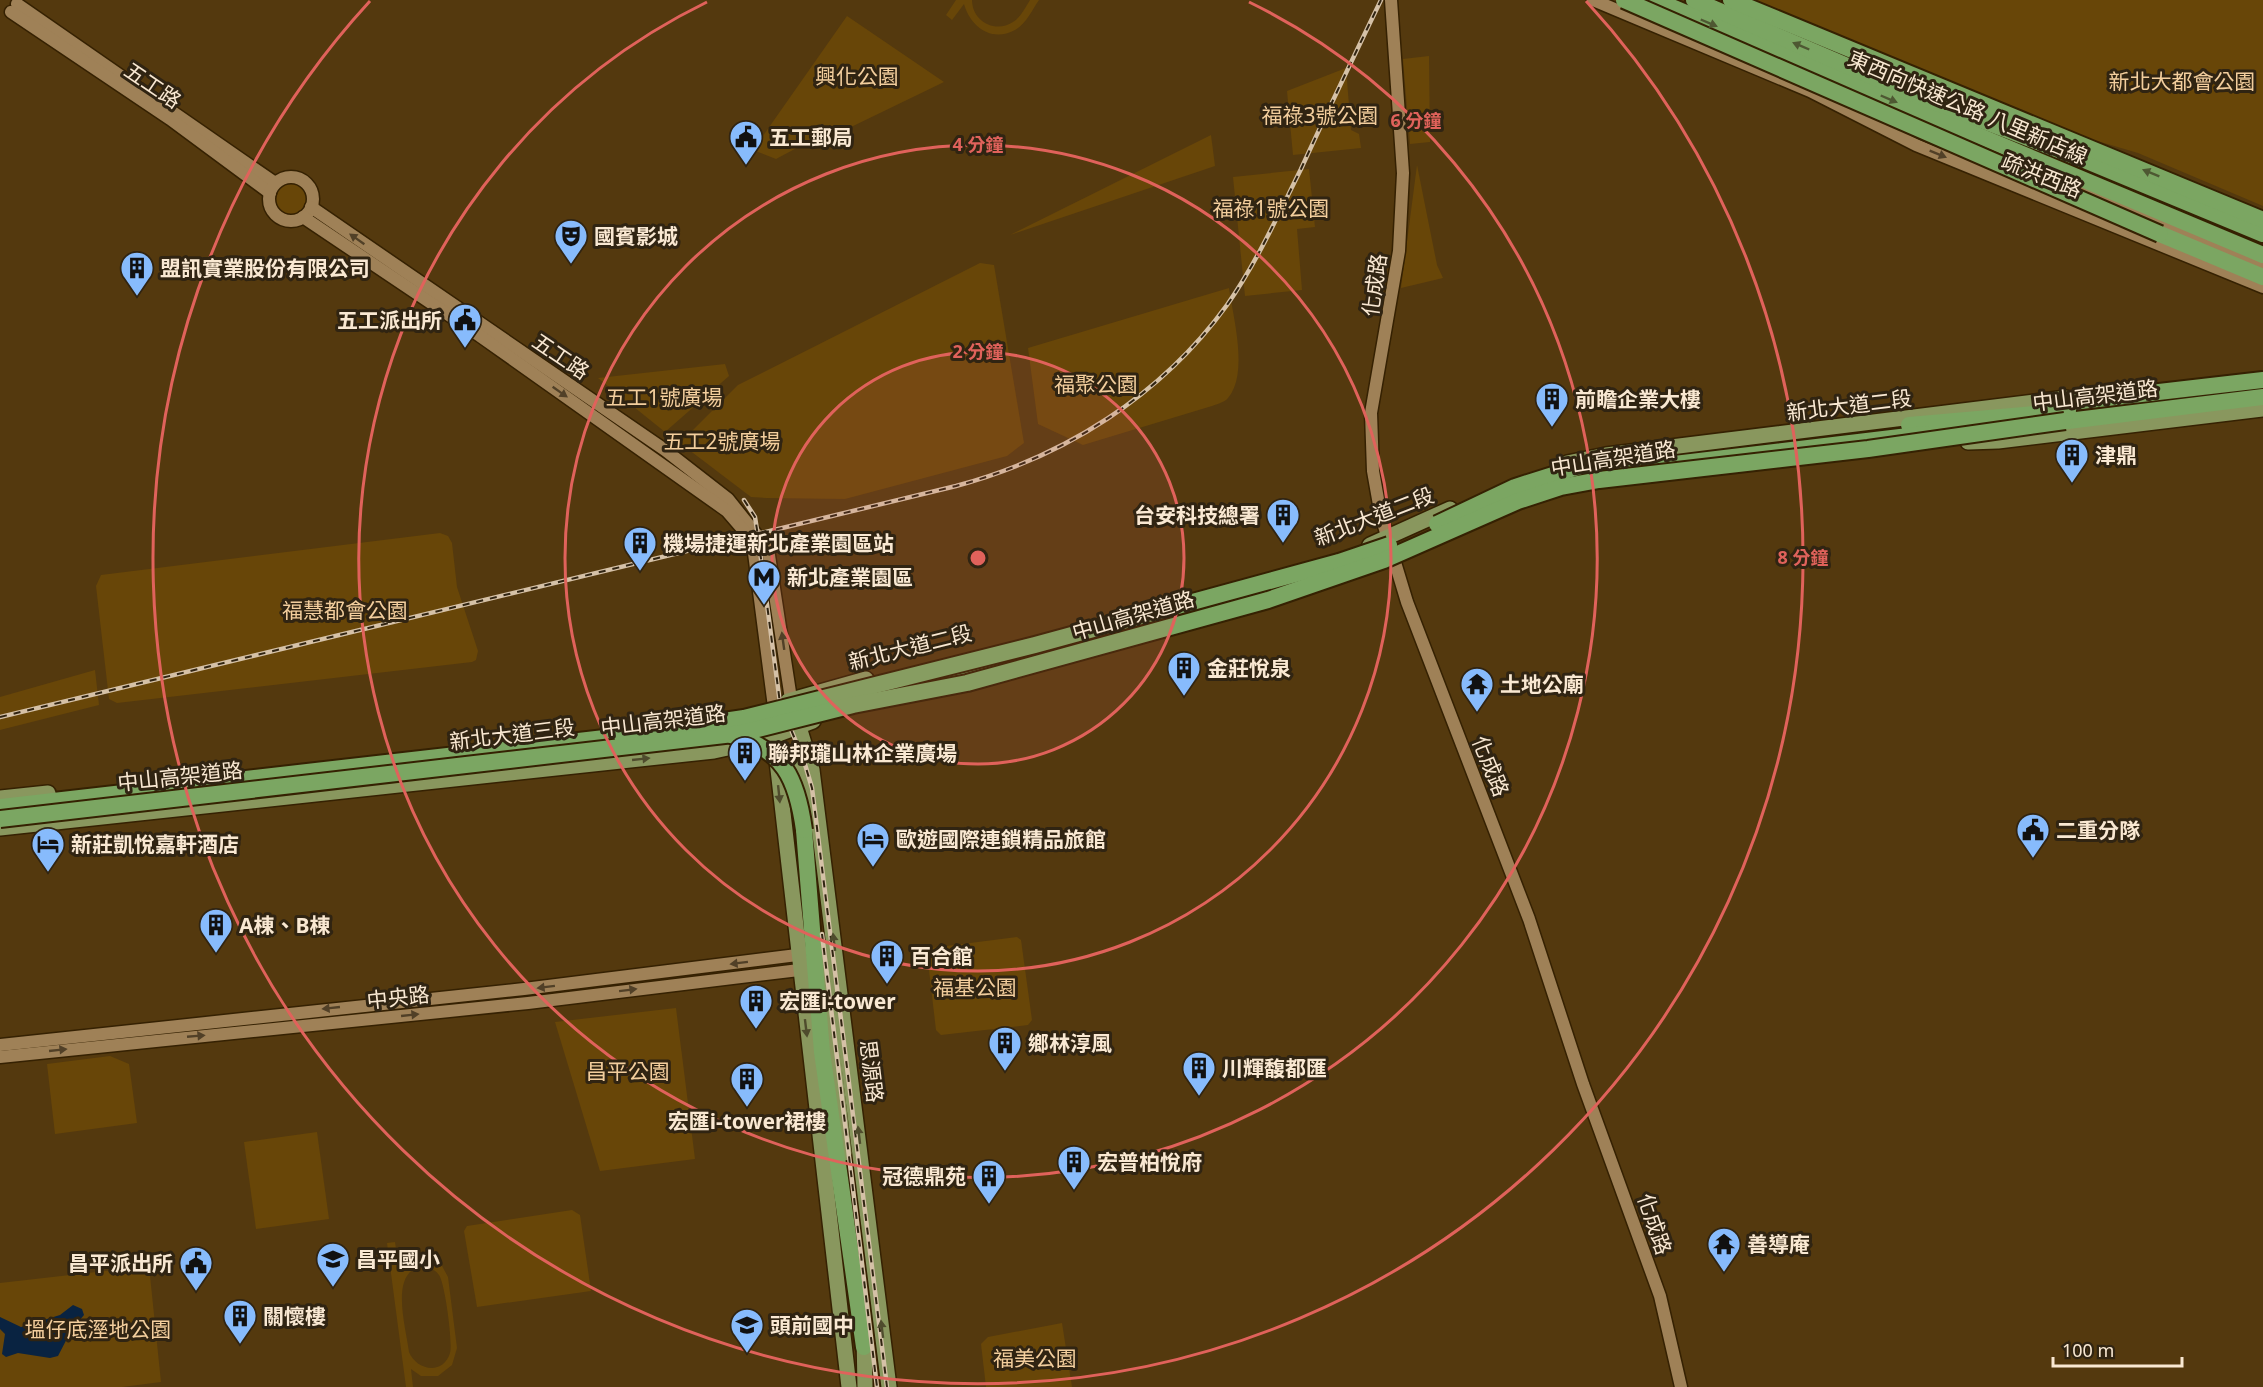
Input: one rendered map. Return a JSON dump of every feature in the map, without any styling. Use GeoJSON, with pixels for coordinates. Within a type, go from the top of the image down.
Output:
{"type":"FeatureCollection","features":[{"type":"Feature","properties":{"kind":"highway"},"geometry":{"type":"LineString","coordinates":[[1624,0],[2263,278]]}},
{"type":"Feature","properties":{"kind":"highway","name":"東西向快速公路 八里新店線"},"geometry":{"type":"LineString","coordinates":[[1655,0],[2263,255]]}},
{"type":"Feature","properties":{"kind":"highway","name":"東西向快速公路 八里新店線"},"geometry":{"type":"LineString","coordinates":[[1694,0],[1901,88],[2087,161],[2263,234]]}},
{"type":"Feature","properties":{"kind":"highway"},"geometry":{"type":"LineString","coordinates":[[1731,0],[2263,220]]}},
{"type":"Feature","properties":{"kind":"highway"},"geometry":{"type":"LineString","coordinates":[[1792,25],[1939,107],[2263,247]]}},
{"type":"Feature","properties":{"kind":"highway"},"geometry":{"type":"LineString","coordinates":[[1978,410],[2263,380]]}},
{"type":"Feature","properties":{"kind":"highway","name":"中山高架道路"},"geometry":{"type":"LineString","coordinates":[[0,807],[622,736],[744,718],[1035,645],[1382,544],[1550,475],[1606,461],[2263,388]]}},
{"type":"Feature","properties":{"kind":"highway","name":"中山高架道路"},"geometry":{"type":"LineString","coordinates":[[0,819],[742,733],[853,705],[967,683],[1268,600],[1348,574],[1518,501],[1561,487],[1599,480],[1868,449],[2065,421],[2263,397]]}},
{"type":"Feature","properties":{"kind":"highway"},"geometry":{"type":"LineString","coordinates":[[1978,440],[2263,404]]}},
{"type":"Feature","properties":{"kind":"highway"},"geometry":{"type":"LineString","coordinates":[[1474,524],[1510,500],[1573,477],[1866,439],[2065,421]]}},
{"type":"Feature","properties":{"kind":"highway"},"geometry":{"type":"LineString","coordinates":[[773,713],[792,704],[933,681],[1104,638],[1298,582],[1382,544]]}},
{"type":"Feature","properties":{"kind":"highway"},"geometry":{"type":"LineString","coordinates":[[622,736],[714,732],[741,737],[769,752],[789,773],[795,784],[804,830],[822,1052],[864,1347]]}},
{"type":"Feature","properties":{"kind":"main road","name":"新北大道二段"},"geometry":{"type":"LineString","coordinates":[[792,704],[1139,613],[1382,544],[1520,478],[1574,461],[1617,453],[2263,375]]}},
{"type":"Feature","properties":{"kind":"main road"},"geometry":{"type":"LineString","coordinates":[[773,713],[798,727],[828,716],[980,684],[1319,591],[1394,563],[1474,524],[1538,499],[1583,488],[1978,440],[1998,441],[2263,409]]}},
{"type":"Feature","properties":{"kind":"main road","name":"思源路"},"geometry":{"type":"LineString","coordinates":[[792,704],[812,770],[889,1387]]}},
{"type":"Feature","properties":{"kind":"main road","name":"思源路"},"geometry":{"type":"LineString","coordinates":[[773,713],[798,962],[821,1137],[830,1172],[850,1326],[865,1385]]}},
{"type":"Feature","properties":{"kind":"main road","name":"新北大道三段"},"geometry":{"type":"LineString","coordinates":[[0,798],[773,713]]}},
{"type":"Feature","properties":{"kind":"main road","name":"新北大道三段"},"geometry":{"type":"LineString","coordinates":[[0,813],[719,730],[773,713]]}},
{"type":"Feature","properties":{"kind":"main road","name":"思源路"},"geometry":{"type":"LineString","coordinates":[[798,727],[864,1347],[865,1385]]}},
{"type":"Feature","properties":{"kind":"main road","name":"新北大道三段"},"geometry":{"type":"LineString","coordinates":[[0,828],[714,751],[775,736],[798,727]]}},
{"type":"Feature","properties":{"kind":"main road","name":"思源路"},"geometry":{"type":"LineString","coordinates":[[821,1137],[821,1169],[849,1387]]}},
{"type":"Feature","properties":{"kind":"street","name":"化成路"},"geometry":{"type":"LineString","coordinates":[[1391,0],[1403,162],[1401,223],[1384,348],[1371,413],[1373,471],[1382,544],[1394,563],[1424,649],[1529,919],[1583,1084],[1660,1296],[1682,1387]]}},
{"type":"Feature","properties":{"kind":"street","name":"疏洪西路"},"geometry":{"type":"LineString","coordinates":[[1593,0],[1810,91],[1977,148],[2263,265]]}},
{"type":"Feature","properties":{"kind":"street","name":"五工路"},"geometry":{"type":"LineString","coordinates":[[12,8],[273,188]]}},
{"type":"Feature","properties":{"kind":"street","name":"疏洪西路"},"geometry":{"type":"LineString","coordinates":[[1810,91],[1916,145],[2263,287]]}},
{"type":"Feature","properties":{"kind":"street"},"geometry":{"type":"LineString","coordinates":[[287,177],[301,180],[312,193],[307,212],[294,220],[280,218],[272,210],[273,188],[287,177]]}},
{"type":"Feature","properties":{"kind":"street","name":"五工路"},"geometry":{"type":"LineString","coordinates":[[307,212],[661,447],[728,499],[768,549],[792,704]]}},
{"type":"Feature","properties":{"kind":"street","name":"五工路"},"geometry":{"type":"LineString","coordinates":[[307,212],[727,511],[746,533],[754,552],[773,713]]}},
{"type":"Feature","properties":{"kind":"street","name":"中央路"},"geometry":{"type":"LineString","coordinates":[[0,1045],[798,962]]}},
{"type":"Feature","properties":{"kind":"street","name":"中央路"},"geometry":{"type":"LineString","coordinates":[[0,1057],[528,1003],[798,962]]}},
{"type":"Feature","properties":{"kind":"green space"},"geometry":{"type":"Polygon","coordinates":[[[956,0],[972,0],[980,19],[999,27],[1016,20],[1030,0],[1039,0],[1026,21],[1019,27],[1006,34],[998,35],[976,25],[964,4],[952,20],[946,15],[956,0]]]}},
{"type":"Feature","properties":{"kind":"green space","name":"新北大都會公園"},"geometry":{"type":"Polygon","coordinates":[[[1724,0],[2263,0],[2263,206],[2138,153],[1962,101],[1724,0]]]}},
{"type":"Feature","properties":{"kind":"green space","name":"興化公園"},"geometry":{"type":"Polygon","coordinates":[[[847,16],[944,82],[849,128],[823,134],[776,159],[753,150],[847,16]]]}},
{"type":"Feature","properties":{"kind":"green space"},"geometry":{"type":"Polygon","coordinates":[[[1429,56],[1430,142],[1410,144],[1403,59],[1429,56]]]}},
{"type":"Feature","properties":{"kind":"green space","name":"福祿3號公園"},"geometry":{"type":"Polygon","coordinates":[[[1346,68],[1351,130],[1359,134],[1361,148],[1293,155],[1287,91],[1346,68]]]}},
{"type":"Feature","properties":{"kind":"green space"},"geometry":{"type":"Polygon","coordinates":[[[1211,135],[1215,166],[1010,235],[1211,135]]]}},
{"type":"Feature","properties":{"kind":"green space"},"geometry":{"type":"Polygon","coordinates":[[[1417,165],[1437,265],[1443,278],[1401,288],[1417,165]]]}},
{"type":"Feature","properties":{"kind":"green space","name":"福祿1號公園"},"geometry":{"type":"Polygon","coordinates":[[[1309,169],[1315,227],[1297,229],[1302,290],[1245,296],[1233,177],[1309,169]]]}},
{"type":"Feature","properties":{"kind":"green space"},"geometry":{"type":"Polygon","coordinates":[[[291,183],[302,188],[307,199],[302,210],[291,215],[280,210],[275,199],[280,188],[291,183]]]}},
{"type":"Feature","properties":{"kind":"green space","name":"五工2號廣場"},"geometry":{"type":"Polygon","coordinates":[[[980,263],[994,265],[1024,443],[1007,456],[845,499],[766,498],[751,497],[680,443],[738,385],[980,263]]]}},
{"type":"Feature","properties":{"kind":"green space","name":"福聚公園"},"geometry":{"type":"Polygon","coordinates":[[[1229,288],[1239,360],[1234,388],[1225,401],[1083,445],[1038,424],[1028,348],[1229,288]]]}},
{"type":"Feature","properties":{"kind":"green space","name":"五工1號廣場"},"geometry":{"type":"Polygon","coordinates":[[[725,364],[729,376],[665,432],[598,378],[725,364]]]}},
{"type":"Feature","properties":{"kind":"green space","name":"福慧都會公園"},"geometry":{"type":"Polygon","coordinates":[[[440,533],[448,536],[452,543],[457,587],[478,651],[476,660],[117,703],[109,699],[96,586],[101,575],[440,533]]]}},
{"type":"Feature","properties":{"kind":"green space"},"geometry":{"type":"Polygon","coordinates":[[[95,670],[99,705],[0,730],[0,697],[95,670]]]}},
{"type":"Feature","properties":{"kind":"green space","name":"福基公園"},"geometry":{"type":"Polygon","coordinates":[[[1017,937],[1021,940],[1032,1020],[1028,1025],[941,1035],[936,1030],[927,953],[931,948],[1017,937]]]}},
{"type":"Feature","properties":{"kind":"green space","name":"昌平公園"},"geometry":{"type":"Polygon","coordinates":[[[676,1008],[695,1159],[600,1171],[555,1022],[676,1008]]]}},
{"type":"Feature","properties":{"kind":"green space"},"geometry":{"type":"Polygon","coordinates":[[[110,1056],[129,1064],[137,1123],[55,1134],[47,1064],[110,1056]]]}},
{"type":"Feature","properties":{"kind":"green space"},"geometry":{"type":"Polygon","coordinates":[[[317,1132],[329,1219],[256,1229],[244,1142],[317,1132]]]}},
{"type":"Feature","properties":{"kind":"green space"},"geometry":{"type":"Polygon","coordinates":[[[572,1210],[580,1215],[591,1291],[477,1307],[464,1231],[467,1226],[572,1210]]]}},
{"type":"Feature","properties":{"kind":"green space"},"geometry":{"type":"Polygon","coordinates":[[[395,1242],[399,1269],[409,1260],[418,1257],[435,1261],[442,1266],[448,1277],[457,1348],[452,1365],[438,1376],[421,1376],[411,1369],[413,1387],[406,1387],[387,1243],[395,1242]],[[419,1267],[410,1272],[405,1280],[402,1291],[403,1317],[412,1358],[423,1366],[436,1368],[447,1360],[451,1347],[444,1289],[439,1275],[433,1269],[419,1267]]]}},
{"type":"Feature","properties":{"kind":"green space","name":"塭仔底溼地公園"},"geometry":{"type":"Polygon","coordinates":[[[149,1266],[161,1382],[122,1387],[0,1387],[0,1283],[149,1266]]]}},
{"type":"Feature","properties":{"kind":"green space","name":"福美公園"},"geometry":{"type":"Polygon","coordinates":[[[1062,1323],[1072,1387],[986,1387],[981,1344],[988,1337],[1062,1323]]]}},
{"type":"Feature","properties":{"kind":"water"},"geometry":{"type":"Polygon","coordinates":[[[73,1305],[82,1309],[84,1315],[72,1329],[58,1356],[50,1358],[18,1353],[6,1357],[2,1354],[5,1334],[0,1329],[0,1317],[21,1327],[60,1315],[73,1305]]]}},
{"type":"Feature","properties":{"kind":"railway"},"geometry":{"type":"LineString","coordinates":[[0,717],[956,486],[996,474],[1072,440],[1141,395],[1201,338],[1227,305],[1248,272],[1275,221],[1381,0]]}},
{"type":"Feature","properties":{"kind":"railway"},"geometry":{"type":"LineString","coordinates":[[744,500],[755,517],[780,703],[804,761],[812,788],[887,1387]]}},
{"type":"Feature","properties":{"kind":"railway"},"geometry":{"type":"LineString","coordinates":[[822,934],[877,1387]]}},
{"type":"Feature","properties":{"kind":"place","name":"五工郵局"},"geometry":{"type":"Point","coordinates":[746,166]}},
{"type":"Feature","properties":{"kind":"place","name":"國賓影城"},"geometry":{"type":"Point","coordinates":[571,265]}},
{"type":"Feature","properties":{"kind":"place","name":"盟訊實業股份有限公司"},"geometry":{"type":"Point","coordinates":[137,297]}},
{"type":"Feature","properties":{"kind":"place","name":"五工派出所"},"geometry":{"type":"Point","coordinates":[465,349]}},
{"type":"Feature","properties":{"kind":"place","name":"前瞻企業大樓"},"geometry":{"type":"Point","coordinates":[1552,428]}},
{"type":"Feature","properties":{"kind":"place","name":"津鼎"},"geometry":{"type":"Point","coordinates":[2072,484]}},
{"type":"Feature","properties":{"kind":"place","name":"台安科技總署"},"geometry":{"type":"Point","coordinates":[1283,544]}},
{"type":"Feature","properties":{"kind":"place","name":"機場捷運新北產業園區站"},"geometry":{"type":"Point","coordinates":[640,572]}},
{"type":"Feature","properties":{"kind":"place","name":"新北產業園區"},"geometry":{"type":"Point","coordinates":[764,606]}},
{"type":"Feature","properties":{"kind":"place","name":"金莊悅泉"},"geometry":{"type":"Point","coordinates":[1184,697]}},
{"type":"Feature","properties":{"kind":"place","name":"土地公廟"},"geometry":{"type":"Point","coordinates":[1477,713]}},
{"type":"Feature","properties":{"kind":"place","name":"聯邦瓏山林企業廣場"},"geometry":{"type":"Point","coordinates":[745,782]}},
{"type":"Feature","properties":{"kind":"place","name":"二重分隊"},"geometry":{"type":"Point","coordinates":[2033,859]}},
{"type":"Feature","properties":{"kind":"place","name":"歐遊國際連鎖精品旅館"},"geometry":{"type":"Point","coordinates":[873,868]}},
{"type":"Feature","properties":{"kind":"place","name":"新莊凱悅嘉軒酒店"},"geometry":{"type":"Point","coordinates":[48,873]}},
{"type":"Feature","properties":{"kind":"place","name":"A棟、B棟"},"geometry":{"type":"Point","coordinates":[216,954]}},
{"type":"Feature","properties":{"kind":"place","name":"百合館"},"geometry":{"type":"Point","coordinates":[887,985]}},
{"type":"Feature","properties":{"kind":"place","name":"宏匯i-tower"},"geometry":{"type":"Point","coordinates":[756,1030]}},
{"type":"Feature","properties":{"kind":"place","name":"鄉林淳風"},"geometry":{"type":"Point","coordinates":[1005,1072]}},
{"type":"Feature","properties":{"kind":"place","name":"川輝馥都匯"},"geometry":{"type":"Point","coordinates":[1199,1097]}},
{"type":"Feature","properties":{"kind":"place","name":"宏匯i-tower裙樓"},"geometry":{"type":"Point","coordinates":[747,1108]}},
{"type":"Feature","properties":{"kind":"place","name":"宏普柏悅府"},"geometry":{"type":"Point","coordinates":[1074,1191]}},
{"type":"Feature","properties":{"kind":"place","name":"冠德鼎苑"},"geometry":{"type":"Point","coordinates":[989,1205]}},
{"type":"Feature","properties":{"kind":"place","name":"善導庵"},"geometry":{"type":"Point","coordinates":[1724,1273]}},
{"type":"Feature","properties":{"kind":"place","name":"昌平國小"},"geometry":{"type":"Point","coordinates":[333,1288]}},
{"type":"Feature","properties":{"kind":"place","name":"昌平派出所"},"geometry":{"type":"Point","coordinates":[196,1292]}},
{"type":"Feature","properties":{"kind":"place","name":"關懷樓"},"geometry":{"type":"Point","coordinates":[240,1345]}},
{"type":"Feature","properties":{"kind":"place","name":"頭前國中"},"geometry":{"type":"Point","coordinates":[747,1354]}}]}
